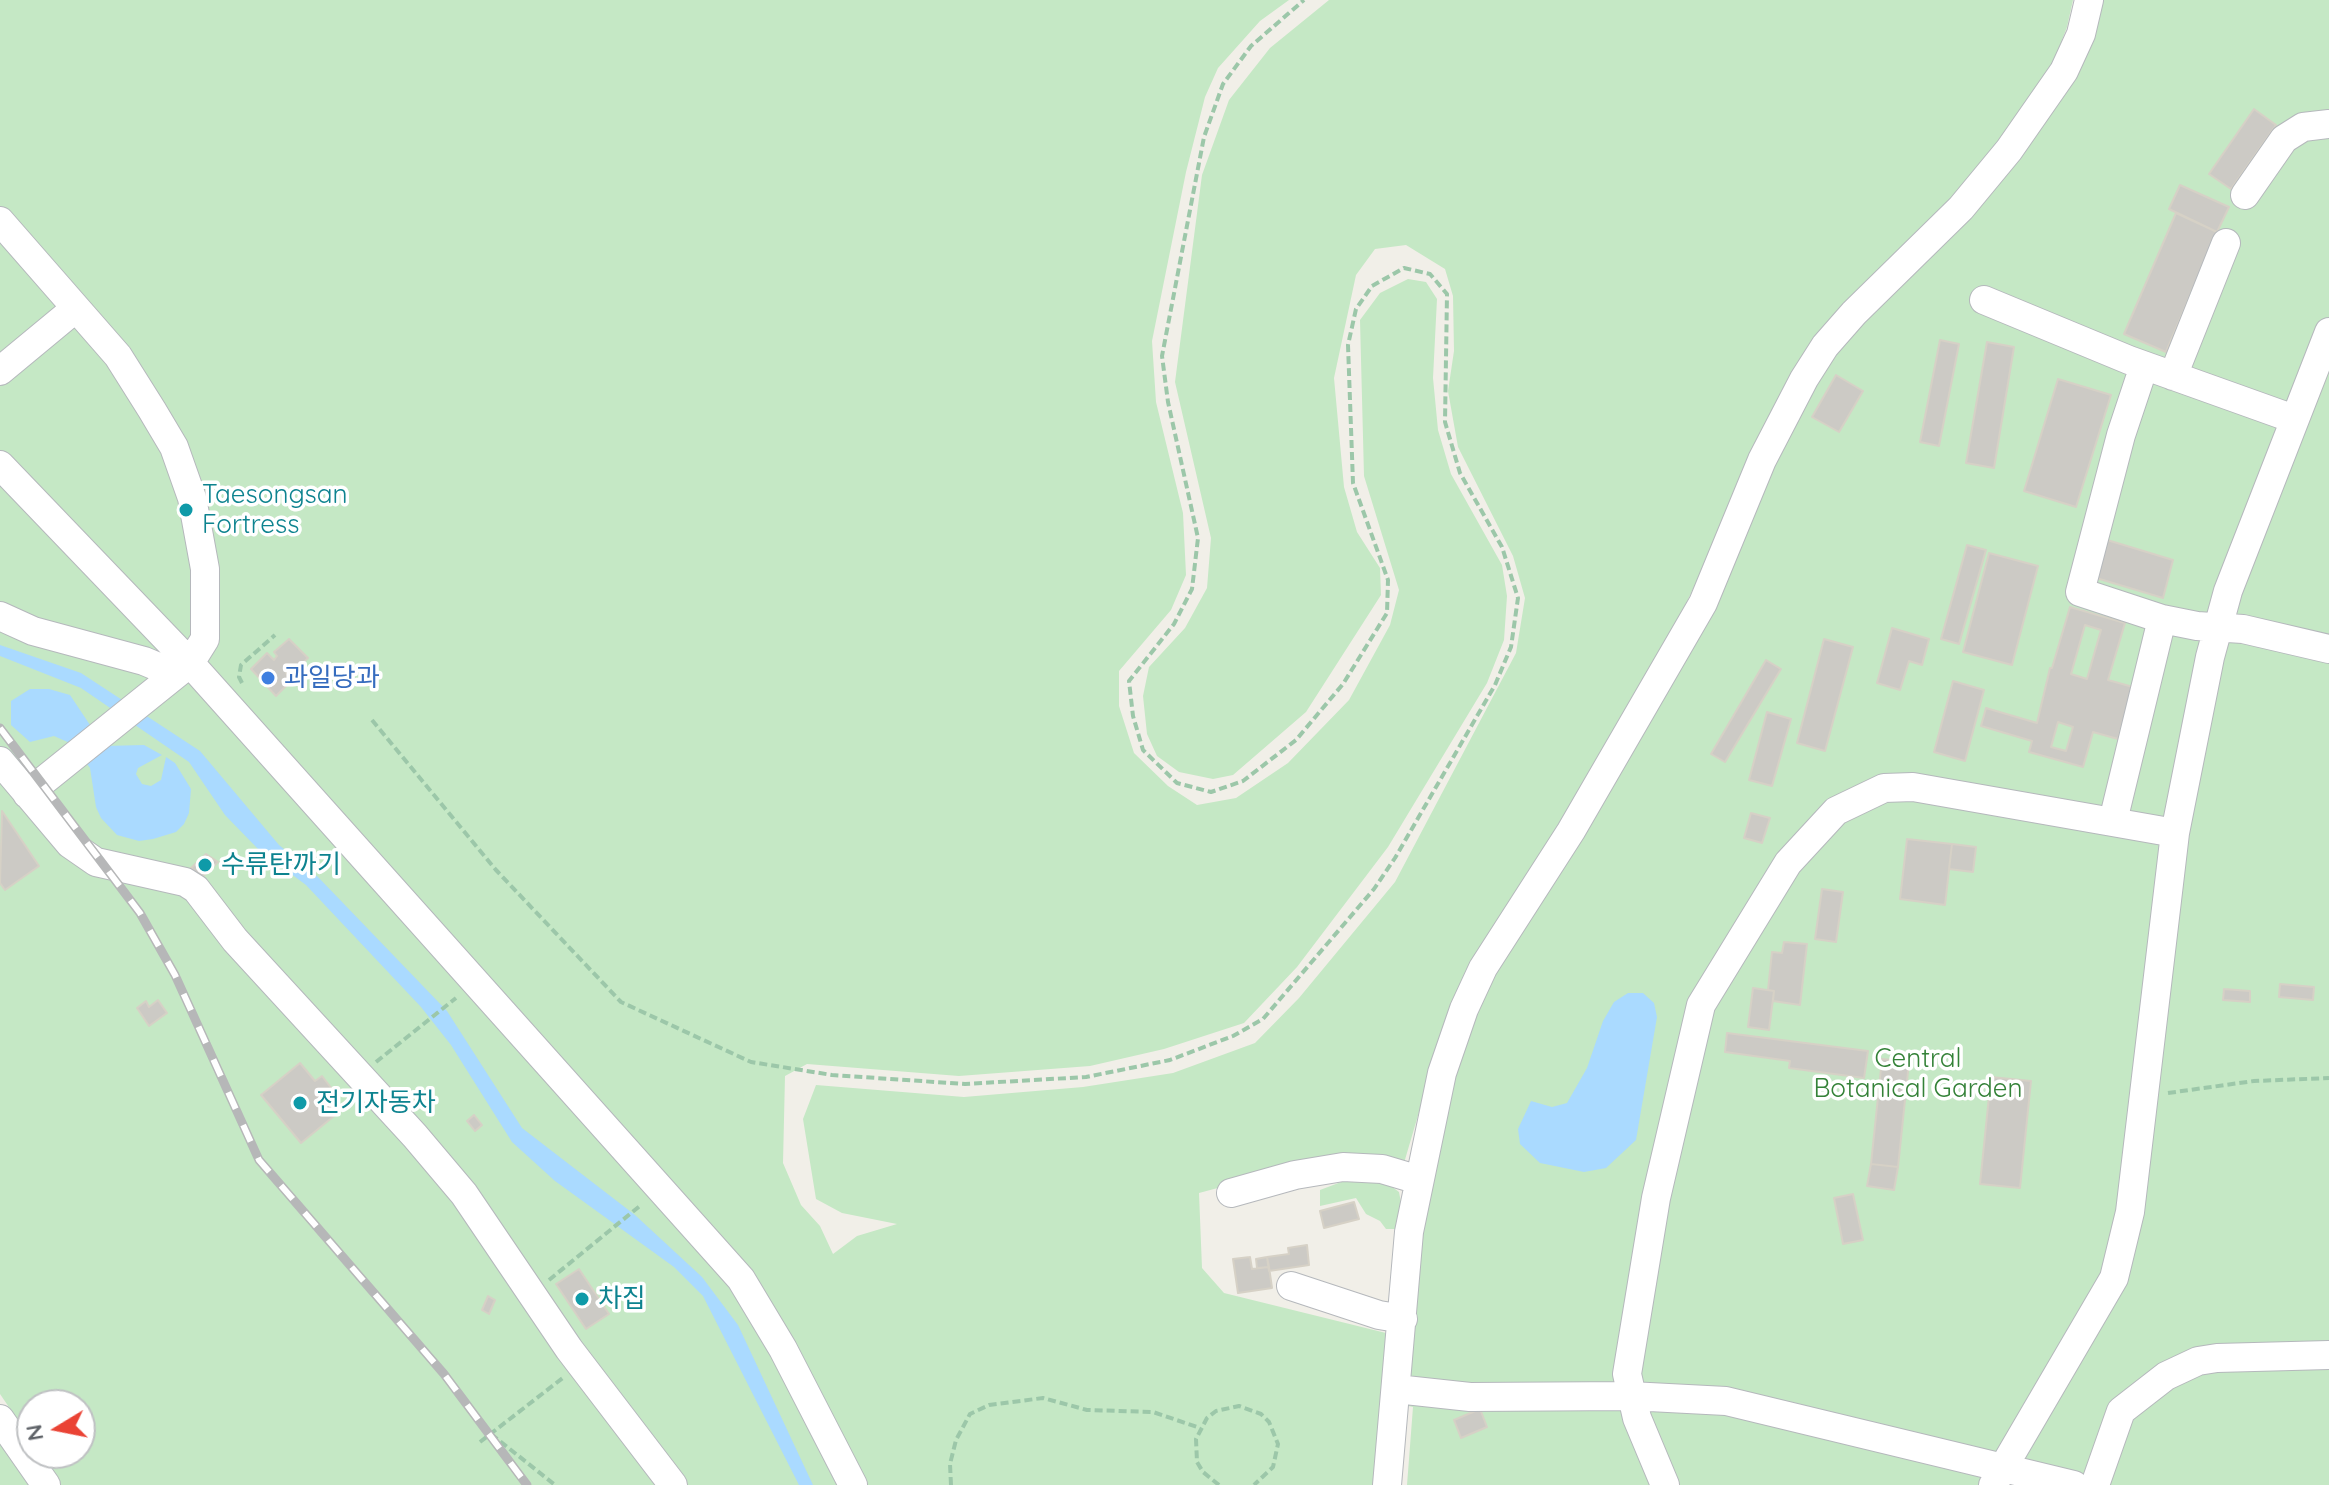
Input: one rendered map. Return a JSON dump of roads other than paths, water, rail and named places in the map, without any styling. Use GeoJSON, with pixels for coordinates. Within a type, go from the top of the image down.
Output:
{"type":"FeatureCollection","features":[{"type":"Feature","properties":{"kind":"street"},"geometry":{"type":"LineString","coordinates":[[1387,1485],[1409,1232],[1452,1041],[1483,968],[1556,857],[1696,615],[1762,460],[1804,379],[1825,346],[1854,313],[1961,208],[2009,150],[2064,71],[2081,34],[2089,0]]}},
{"type":"Feature","properties":{"kind":"street"},"geometry":{"type":"LineString","coordinates":[[2245,195],[2284,139],[2303,127],[2329,124]]}},
{"type":"Feature","properties":{"kind":"street"},"geometry":{"type":"LineString","coordinates":[[0,221],[118,356],[174,447],[192,498],[205,569],[205,639],[183,668],[27,794]]}},
{"type":"Feature","properties":{"kind":"street"},"geometry":{"type":"LineString","coordinates":[[2173,376],[2226,243]]}},
{"type":"Feature","properties":{"kind":"street"},"geometry":{"type":"LineString","coordinates":[[1984,300],[2144,366],[2294,419]]}},
{"type":"Feature","properties":{"kind":"street"},"geometry":{"type":"LineString","coordinates":[[0,371],[76,308]]}},
{"type":"Feature","properties":{"kind":"street"},"geometry":{"type":"LineString","coordinates":[[1997,1476],[2092,1320],[2114,1278],[2130,1212],[2175,833],[2218,627],[2329,332]]}},
{"type":"Feature","properties":{"kind":"street"},"geometry":{"type":"LineString","coordinates":[[2144,366],[2121,435],[2080,592],[2162,619],[2243,629],[2329,649]]}},
{"type":"Feature","properties":{"kind":"street"},"geometry":{"type":"LineString","coordinates":[[0,465],[741,1279],[783,1349],[853,1485]]}},
{"type":"Feature","properties":{"kind":"street"},"geometry":{"type":"LineString","coordinates":[[0,616],[45,635],[183,668]]}},
{"type":"Feature","properties":{"kind":"street"},"geometry":{"type":"LineString","coordinates":[[2113,821],[2162,619]]}},
{"type":"Feature","properties":{"kind":"street"},"geometry":{"type":"LineString","coordinates":[[0,761],[70,844],[96,862],[185,882],[196,889],[235,940],[464,1194],[530,1294],[629,1431],[673,1485]]}},
{"type":"Feature","properties":{"kind":"street"},"geometry":{"type":"LineString","coordinates":[[1665,1485],[1630,1396],[1627,1374],[1656,1198],[1701,1005],[1788,863],[1836,811],[1856,798],[1884,788],[1913,787],[2175,833]]}},
{"type":"Feature","properties":{"kind":"street"},"geometry":{"type":"LineString","coordinates":[[1231,1193],[1295,1175],[1343,1167],[1382,1169],[1419,1180]]}},
{"type":"Feature","properties":{"kind":"street"},"geometry":{"type":"LineString","coordinates":[[1291,1286],[1379,1315],[1403,1319]]}},
{"type":"Feature","properties":{"kind":"street"},"geometry":{"type":"LineString","coordinates":[[2095,1485],[2121,1411],[2166,1376],[2198,1361],[2217,1358],[2329,1355]]}},
{"type":"Feature","properties":{"kind":"street"},"geometry":{"type":"LineString","coordinates":[[1396,1389],[1470,1397],[1630,1396],[1726,1401],[1997,1476],[2074,1485]]}},
{"type":"Feature","properties":{"kind":"street"},"geometry":{"type":"LineString","coordinates":[[0,1419],[46,1485]]}},
{"type":"Feature","properties":{"kind":"water"},"geometry":{"type":"Polygon","coordinates":[[[0,645],[81,673],[200,751],[279,845],[318,877],[447,1011],[522,1128],[635,1215],[702,1277],[738,1325],[813,1485],[799,1485],[703,1296],[674,1267],[555,1181],[512,1142],[451,1045],[421,1007],[306,885],[259,850],[225,815],[189,762],[81,688],[0,656],[0,645]]]}},
{"type":"Feature","properties":{"kind":"water"},"geometry":{"type":"Polygon","coordinates":[[[30,689],[49,689],[70,695],[104,746],[144,745],[162,755],[138,768],[136,774],[142,784],[151,786],[161,780],[166,757],[175,763],[191,789],[189,813],[184,824],[176,832],[153,839],[139,841],[117,835],[101,818],[96,807],[90,768],[72,744],[54,736],[30,742],[11,725],[11,701],[30,689]]]}},
{"type":"Feature","properties":{"kind":"water"},"geometry":{"type":"Polygon","coordinates":[[[1628,993],[1643,993],[1654,1003],[1657,1017],[1636,1140],[1606,1168],[1584,1172],[1540,1163],[1520,1144],[1518,1129],[1531,1101],[1552,1107],[1567,1103],[1587,1068],[1603,1021],[1614,1002],[1628,993]]]}},
{"type":"Feature","properties":{"kind":"railway"},"geometry":{"type":"LineString","coordinates":[[0,728],[140,913],[175,975],[259,1160],[444,1374],[527,1485]]}},
{"type":"Feature","properties":{"kind":"place","name":"Taesongsan Fortress"},"geometry":{"type":"Point","coordinates":[186,510]}},
{"type":"Feature","properties":{"kind":"place","name":"과일당과"},"geometry":{"type":"Point","coordinates":[268,678]}},
{"type":"Feature","properties":{"kind":"place","name":"수류탄까기"},"geometry":{"type":"Point","coordinates":[205,865]}},
{"type":"Feature","properties":{"kind":"place","name":"전기자동차"},"geometry":{"type":"Point","coordinates":[300,1103]}},
{"type":"Feature","properties":{"kind":"place","name":"차집"},"geometry":{"type":"Point","coordinates":[582,1299]}},
{"type":"Feature","properties":{"kind":"park label","name":"Central Botanical Garden"},"geometry":{"type":"Point","coordinates":[1918,1074]}}]}
